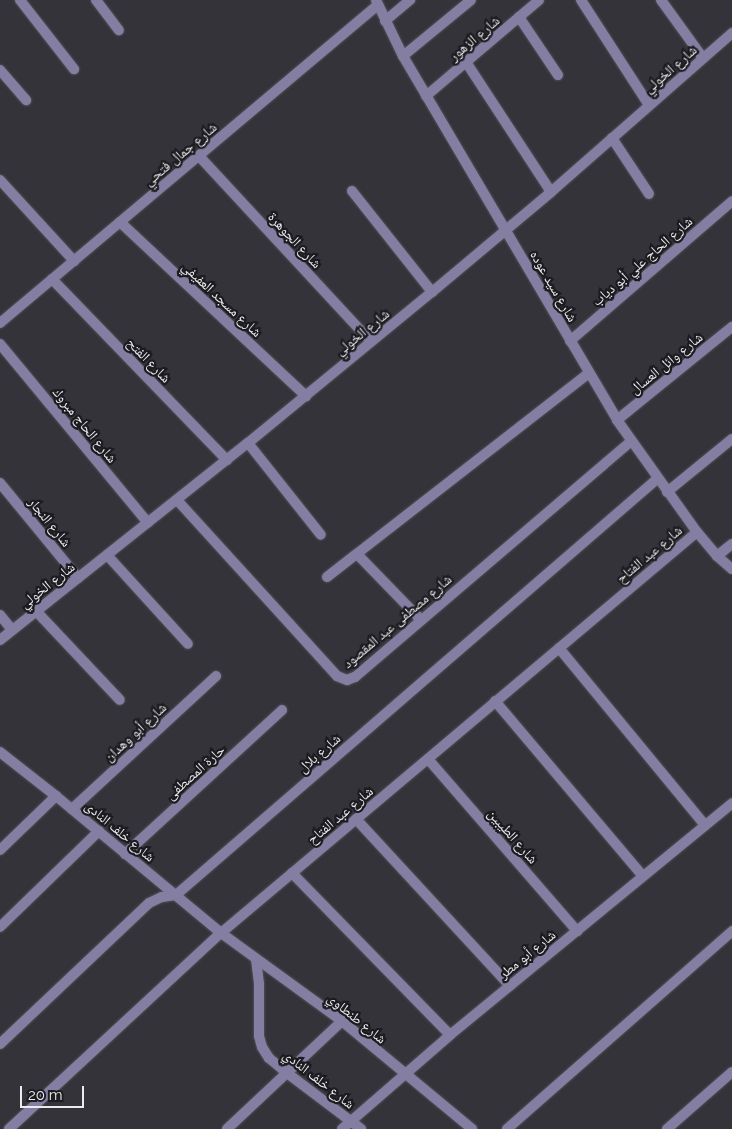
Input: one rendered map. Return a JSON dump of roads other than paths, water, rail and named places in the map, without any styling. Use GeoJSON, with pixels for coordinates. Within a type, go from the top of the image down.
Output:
{"type":"FeatureCollection","features":[{"type":"Feature","properties":{"kind":"street"},"geometry":{"type":"LineString","coordinates":[[20,0],[74,69]]}},
{"type":"Feature","properties":{"kind":"street"},"geometry":{"type":"LineString","coordinates":[[96,0],[119,30]]}},
{"type":"Feature","properties":{"kind":"street"},"geometry":{"type":"LineString","coordinates":[[385,21],[410,0]]}},
{"type":"Feature","properties":{"kind":"street"},"geometry":{"type":"LineString","coordinates":[[403,56],[471,0]]}},
{"type":"Feature","properties":{"kind":"street","name":"شارع الزهور"},"geometry":{"type":"LineString","coordinates":[[426,96],[539,0]]}},
{"type":"Feature","properties":{"kind":"street"},"geometry":{"type":"LineString","coordinates":[[581,0],[649,105]]}},
{"type":"Feature","properties":{"kind":"street"},"geometry":{"type":"LineString","coordinates":[[661,0],[703,58]]}},
{"type":"Feature","properties":{"kind":"street","name":"شارع سيد عوده"},"geometry":{"type":"LineString","coordinates":[[377,3],[403,56],[426,96],[631,441],[697,532],[717,556],[732,569]]}},
{"type":"Feature","properties":{"kind":"street","name":"شارع جمال فتحي"},"geometry":{"type":"LineString","coordinates":[[0,323],[377,3]]}},
{"type":"Feature","properties":{"kind":"street"},"geometry":{"type":"LineString","coordinates":[[519,17],[558,75]]}},
{"type":"Feature","properties":{"kind":"street","name":"شارع الخولي"},"geometry":{"type":"LineString","coordinates":[[0,640],[227,460],[432,292],[551,192],[732,32]]}},
{"type":"Feature","properties":{"kind":"street"},"geometry":{"type":"LineString","coordinates":[[466,62],[551,192]]}},
{"type":"Feature","properties":{"kind":"street"},"geometry":{"type":"LineString","coordinates":[[0,70],[26,100]]}},
{"type":"Feature","properties":{"kind":"street"},"geometry":{"type":"LineString","coordinates":[[612,138],[649,194]]}},
{"type":"Feature","properties":{"kind":"street","name":"شارع الجوهرة"},"geometry":{"type":"LineString","coordinates":[[199,156],[371,342]]}},
{"type":"Feature","properties":{"kind":"street"},"geometry":{"type":"LineString","coordinates":[[0,180],[74,261]]}},
{"type":"Feature","properties":{"kind":"street"},"geometry":{"type":"LineString","coordinates":[[352,191],[432,292]]}},
{"type":"Feature","properties":{"kind":"street","name":"شارع الحاج علي أبو دياب"},"geometry":{"type":"LineString","coordinates":[[570,341],[732,201]]}},
{"type":"Feature","properties":{"kind":"street","name":"شارع مسجد العفيفي"},"geometry":{"type":"LineString","coordinates":[[120,222],[306,396]]}},
{"type":"Feature","properties":{"kind":"street","name":"شارع الفتح"},"geometry":{"type":"LineString","coordinates":[[52,279],[227,460]]}},
{"type":"Feature","properties":{"kind":"street","name":"شارع وائل العسال"},"geometry":{"type":"LineString","coordinates":[[618,420],[732,327]]}},
{"type":"Feature","properties":{"kind":"street","name":"شارع الحاج مبروك"},"geometry":{"type":"LineString","coordinates":[[0,344],[148,523]]}},
{"type":"Feature","properties":{"kind":"street"},"geometry":{"type":"LineString","coordinates":[[327,577],[589,373]]}},
{"type":"Feature","properties":{"kind":"street"},"geometry":{"type":"LineString","coordinates":[[667,492],[732,439]]}},
{"type":"Feature","properties":{"kind":"street","name":"شارع مصطفى عبد المقصود"},"geometry":{"type":"LineString","coordinates":[[177,500],[340,678],[348,680],[355,677],[631,441]]}},
{"type":"Feature","properties":{"kind":"street"},"geometry":{"type":"LineString","coordinates":[[248,443],[321,536]]}},
{"type":"Feature","properties":{"kind":"street","name":"شارع بلال"},"geometry":{"type":"LineString","coordinates":[[0,1044],[149,903],[162,897],[176,896],[657,479]]}},
{"type":"Feature","properties":{"kind":"street","name":"شارع النجار"},"geometry":{"type":"LineString","coordinates":[[0,483],[78,578]]}},
{"type":"Feature","properties":{"kind":"street","name":"شارع عبد الفتاح"},"geometry":{"type":"LineString","coordinates":[[9,1129],[221,933],[697,532]]}},
{"type":"Feature","properties":{"kind":"street"},"geometry":{"type":"LineString","coordinates":[[717,556],[732,544]]}},
{"type":"Feature","properties":{"kind":"street"},"geometry":{"type":"LineString","coordinates":[[357,554],[421,620]]}},
{"type":"Feature","properties":{"kind":"street"},"geometry":{"type":"LineString","coordinates":[[107,555],[188,644]]}},
{"type":"Feature","properties":{"kind":"street"},"geometry":{"type":"LineString","coordinates":[[36,611],[120,700]]}},
{"type":"Feature","properties":{"kind":"street"},"geometry":{"type":"LineString","coordinates":[[0,615],[12,630]]}},
{"type":"Feature","properties":{"kind":"street"},"geometry":{"type":"LineString","coordinates":[[558,648],[705,825]]}},
{"type":"Feature","properties":{"kind":"street","name":"شارع أبو وهدان"},"geometry":{"type":"LineString","coordinates":[[72,809],[216,676]]}},
{"type":"Feature","properties":{"kind":"street"},"geometry":{"type":"LineString","coordinates":[[495,702],[643,876]]}},
{"type":"Feature","properties":{"kind":"street","name":"حارة المصطفى"},"geometry":{"type":"LineString","coordinates":[[126,854],[282,710]]}},
{"type":"Feature","properties":{"kind":"street","name":"شارع خلف النادى"},"geometry":{"type":"LineString","coordinates":[[0,752],[99,831],[221,933]]}},
{"type":"Feature","properties":{"kind":"street","name":"شارع الطيبين"},"geometry":{"type":"LineString","coordinates":[[428,759],[577,931]]}},
{"type":"Feature","properties":{"kind":"street"},"geometry":{"type":"LineString","coordinates":[[0,850],[56,796]]}},
{"type":"Feature","properties":{"kind":"street","name":"شارع أبو مطر"},"geometry":{"type":"LineString","coordinates":[[342,1129],[450,1035],[732,803]]}},
{"type":"Feature","properties":{"kind":"street"},"geometry":{"type":"LineString","coordinates":[[356,819],[510,986]]}},
{"type":"Feature","properties":{"kind":"street"},"geometry":{"type":"LineString","coordinates":[[0,927],[99,831]]}},
{"type":"Feature","properties":{"kind":"street"},"geometry":{"type":"LineString","coordinates":[[292,873],[450,1035]]}},
{"type":"Feature","properties":{"kind":"street"},"geometry":{"type":"LineString","coordinates":[[507,1129],[732,931]]}},
{"type":"Feature","properties":{"kind":"street","name":"شارع طنطاوي"},"geometry":{"type":"LineString","coordinates":[[221,933],[342,1021],[472,1129]]}},
{"type":"Feature","properties":{"kind":"street","name":"شارع خلف النادي"},"geometry":{"type":"LineString","coordinates":[[256,959],[259,984],[259,1036],[262,1047],[269,1058],[287,1073],[361,1129]]}},
{"type":"Feature","properties":{"kind":"street"},"geometry":{"type":"LineString","coordinates":[[227,1129],[342,1021]]}},
{"type":"Feature","properties":{"kind":"street"},"geometry":{"type":"LineString","coordinates":[[668,1129],[732,1072]]}}]}
